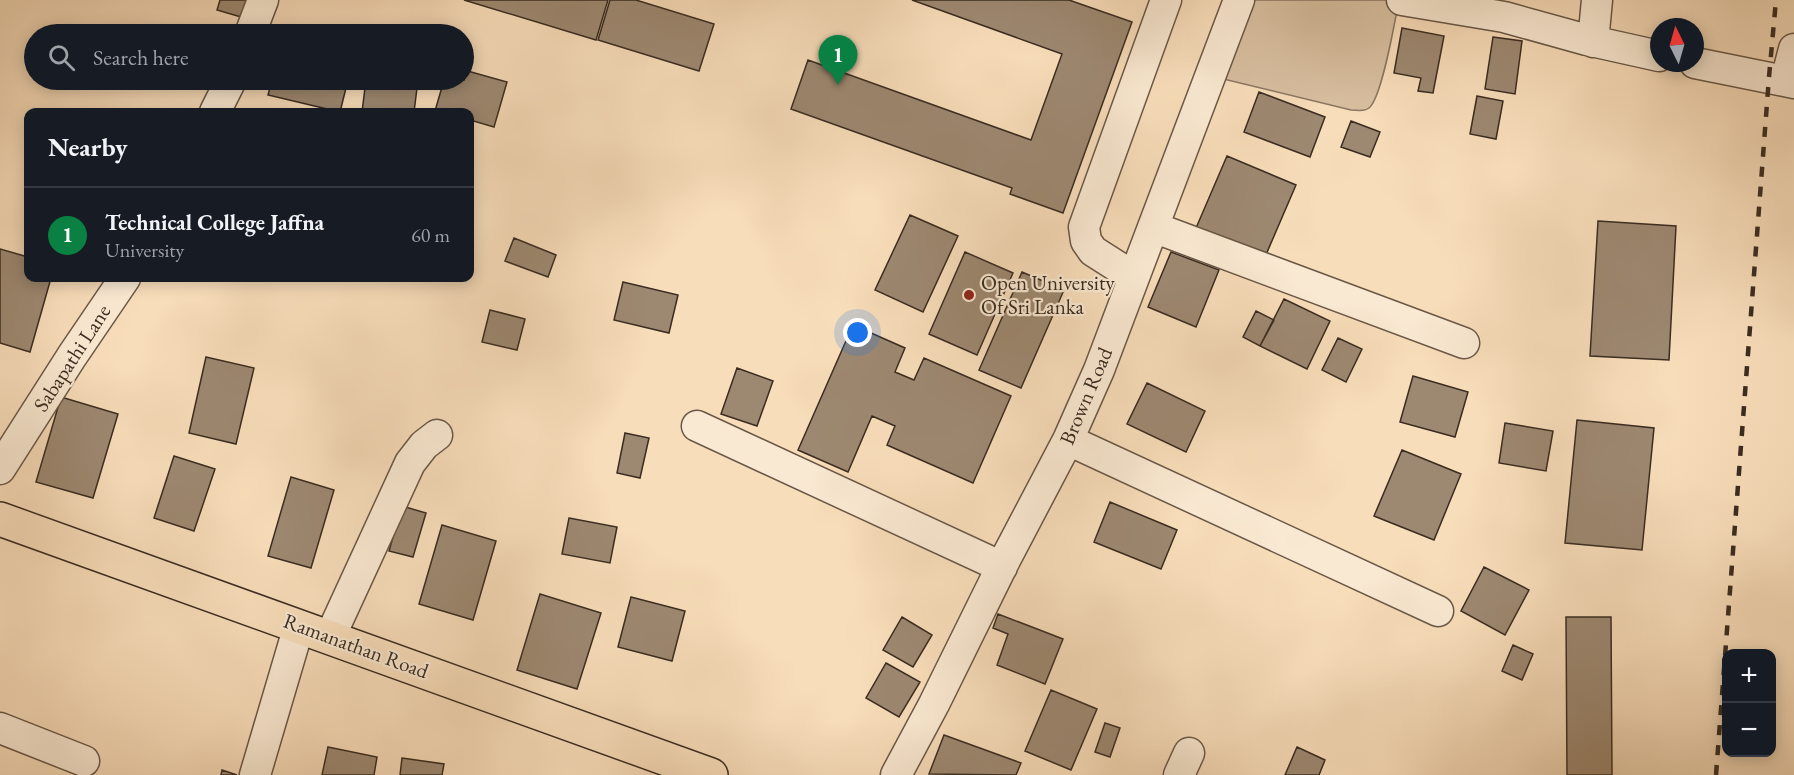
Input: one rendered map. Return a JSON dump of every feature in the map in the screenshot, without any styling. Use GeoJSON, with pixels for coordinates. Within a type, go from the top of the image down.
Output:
{"type":"FeatureCollection","features":[{"type":"Feature","properties":{"kind":"main road","name":"Ramanathan Road"},"geometry":{"type":"LineString","coordinates":[[0,519],[711,775]]}},
{"type":"Feature","properties":{"kind":"street"},"geometry":{"type":"LineString","coordinates":[[254,24],[263,0]]}},
{"type":"Feature","properties":{"kind":"street"},"geometry":{"type":"LineString","coordinates":[[1134,277],[1093,251],[1086,241],[1084,227],[1166,0]]}},
{"type":"Feature","properties":{"kind":"street","name":"Brown Road"},"geometry":{"type":"LineString","coordinates":[[896,775],[1068,440],[1099,370],[1239,0]]}},
{"type":"Feature","properties":{"kind":"street"},"geometry":{"type":"LineString","coordinates":[[1402,0],[1504,17],[1593,42],[1650,54]]}},
{"type":"Feature","properties":{"kind":"street"},"geometry":{"type":"LineString","coordinates":[[1593,42],[1597,0]]}},
{"type":"Feature","properties":{"kind":"street"},"geometry":{"type":"LineString","coordinates":[[1704,65],[1790,81],[1794,49]]}},
{"type":"Feature","properties":{"kind":"street"},"geometry":{"type":"LineString","coordinates":[[217,108],[226,90]]}},
{"type":"Feature","properties":{"kind":"street"},"geometry":{"type":"LineString","coordinates":[[1154,227],[1464,344]]}},
{"type":"Feature","properties":{"kind":"street","name":"Sabapathi Lane"},"geometry":{"type":"LineString","coordinates":[[0,469],[122,282]]}},
{"type":"Feature","properties":{"kind":"street"},"geometry":{"type":"LineString","coordinates":[[697,426],[1002,567]]}},
{"type":"Feature","properties":{"kind":"street"},"geometry":{"type":"LineString","coordinates":[[330,637],[410,463],[424,445],[437,435]]}},
{"type":"Feature","properties":{"kind":"street"},"geometry":{"type":"LineString","coordinates":[[1068,440],[1438,611]]}},
{"type":"Feature","properties":{"kind":"street"},"geometry":{"type":"LineString","coordinates":[[255,775],[299,626]]}},
{"type":"Feature","properties":{"kind":"street"},"geometry":{"type":"LineString","coordinates":[[0,728],[84,761]]}},
{"type":"Feature","properties":{"kind":"shaded area"},"geometry":{"type":"Polygon","coordinates":[[[1239,0],[1399,0],[1379,90],[1369,108],[1351,110],[1211,76],[1239,0]]]}},
{"type":"Feature","properties":{"kind":"building"},"geometry":{"type":"Polygon","coordinates":[[[220,0],[254,0],[248,19],[217,10],[220,0]]]}},
{"type":"Feature","properties":{"kind":"building"},"geometry":{"type":"Polygon","coordinates":[[[464,0],[608,0],[596,40],[464,0]]]}},
{"type":"Feature","properties":{"kind":"building"},"geometry":{"type":"Polygon","coordinates":[[[610,0],[636,0],[714,24],[699,71],[598,40],[610,0]]]}},
{"type":"Feature","properties":{"kind":"building"},"geometry":{"type":"Polygon","coordinates":[[[912,0],[1069,0],[1132,22],[1063,213],[1010,194],[1012,188],[791,109],[808,60],[1031,140],[1062,54],[912,0]]]}},
{"type":"Feature","properties":{"kind":"building"},"geometry":{"type":"Polygon","coordinates":[[[1402,28],[1444,36],[1433,93],[1418,91],[1421,78],[1394,73],[1402,28]]]}},
{"type":"Feature","properties":{"kind":"building"},"geometry":{"type":"Polygon","coordinates":[[[1493,37],[1522,41],[1515,94],[1485,89],[1493,37]]]}},
{"type":"Feature","properties":{"kind":"building"},"geometry":{"type":"Polygon","coordinates":[[[474,73],[507,82],[494,127],[474,121],[474,108],[436,108],[441,90],[474,90],[474,73]]]}},
{"type":"Feature","properties":{"kind":"building"},"geometry":{"type":"Polygon","coordinates":[[[269,90],[346,90],[341,108],[323,108],[268,95],[269,90]]]}},
{"type":"Feature","properties":{"kind":"building"},"geometry":{"type":"Polygon","coordinates":[[[365,90],[417,90],[414,108],[362,108],[365,90]]]}},
{"type":"Feature","properties":{"kind":"building"},"geometry":{"type":"Polygon","coordinates":[[[1259,92],[1325,117],[1310,157],[1244,132],[1259,92]]]}},
{"type":"Feature","properties":{"kind":"building"},"geometry":{"type":"Polygon","coordinates":[[[1477,96],[1503,101],[1496,139],[1470,134],[1477,96]]]}},
{"type":"Feature","properties":{"kind":"building"},"geometry":{"type":"Polygon","coordinates":[[[1351,121],[1380,132],[1370,157],[1341,147],[1351,121]]]}},
{"type":"Feature","properties":{"kind":"building"},"geometry":{"type":"Polygon","coordinates":[[[1227,156],[1296,185],[1265,257],[1196,228],[1227,156]]]}},
{"type":"Feature","properties":{"kind":"building"},"geometry":{"type":"Polygon","coordinates":[[[910,215],[958,236],[923,312],[875,290],[910,215]]]}},
{"type":"Feature","properties":{"kind":"building"},"geometry":{"type":"Polygon","coordinates":[[[1598,221],[1676,226],[1669,360],[1590,356],[1598,221]]]}},
{"type":"Feature","properties":{"kind":"building"},"geometry":{"type":"Polygon","coordinates":[[[514,238],[556,255],[548,277],[505,261],[514,238]]]}},
{"type":"Feature","properties":{"kind":"building"},"geometry":{"type":"Polygon","coordinates":[[[0,249],[24,256],[24,282],[50,282],[30,352],[0,343],[0,249]]]}},
{"type":"Feature","properties":{"kind":"building"},"geometry":{"type":"Polygon","coordinates":[[[965,252],[1013,273],[977,355],[929,334],[965,252]]]}},
{"type":"Feature","properties":{"kind":"building"},"geometry":{"type":"Polygon","coordinates":[[[1171,252],[1219,270],[1196,327],[1148,307],[1171,252]]]}},
{"type":"Feature","properties":{"kind":"building"},"geometry":{"type":"Polygon","coordinates":[[[1022,272],[1064,290],[1021,388],[979,370],[1022,272]]]}},
{"type":"Feature","properties":{"kind":"building"},"geometry":{"type":"Polygon","coordinates":[[[623,282],[678,295],[669,333],[614,320],[623,282]]]}},
{"type":"Feature","properties":{"kind":"building"},"geometry":{"type":"Polygon","coordinates":[[[1284,299],[1330,321],[1307,369],[1260,346],[1284,299]]]}},
{"type":"Feature","properties":{"kind":"building"},"geometry":{"type":"Polygon","coordinates":[[[490,310],[525,319],[517,350],[482,342],[490,310]]]}},
{"type":"Feature","properties":{"kind":"building"},"geometry":{"type":"Polygon","coordinates":[[[1256,311],[1274,320],[1260,346],[1243,337],[1256,311]]]}},
{"type":"Feature","properties":{"kind":"building"},"geometry":{"type":"Polygon","coordinates":[[[853,325],[905,348],[895,372],[914,380],[924,358],[1011,396],[973,483],[887,445],[895,426],[872,416],[848,472],[798,450],[853,325]]]}},
{"type":"Feature","properties":{"kind":"building"},"geometry":{"type":"Polygon","coordinates":[[[1338,338],[1362,349],[1346,382],[1322,370],[1338,338]]]}},
{"type":"Feature","properties":{"kind":"building"},"geometry":{"type":"Polygon","coordinates":[[[206,357],[254,368],[236,444],[189,433],[206,357]]]}},
{"type":"Feature","properties":{"kind":"building"},"geometry":{"type":"Polygon","coordinates":[[[737,368],[773,381],[757,426],[721,414],[737,368]]]}},
{"type":"Feature","properties":{"kind":"building"},"geometry":{"type":"Polygon","coordinates":[[[1413,376],[1468,392],[1455,437],[1400,422],[1413,376]]]}},
{"type":"Feature","properties":{"kind":"building"},"geometry":{"type":"Polygon","coordinates":[[[1147,383],[1205,411],[1186,452],[1127,424],[1147,383]]]}},
{"type":"Feature","properties":{"kind":"building"},"geometry":{"type":"Polygon","coordinates":[[[61,397],[118,414],[93,498],[36,482],[61,397]]]}},
{"type":"Feature","properties":{"kind":"building"},"geometry":{"type":"Polygon","coordinates":[[[1577,420],[1654,428],[1642,550],[1565,543],[1577,420]]]}},
{"type":"Feature","properties":{"kind":"building"},"geometry":{"type":"Polygon","coordinates":[[[1505,423],[1553,431],[1546,471],[1499,463],[1505,423]]]}},
{"type":"Feature","properties":{"kind":"building"},"geometry":{"type":"Polygon","coordinates":[[[625,433],[649,438],[640,478],[617,473],[625,433]]]}},
{"type":"Feature","properties":{"kind":"building"},"geometry":{"type":"Polygon","coordinates":[[[1402,450],[1461,474],[1434,540],[1374,516],[1402,450]]]}},
{"type":"Feature","properties":{"kind":"building"},"geometry":{"type":"Polygon","coordinates":[[[174,456],[215,469],[194,531],[154,518],[174,456]]]}},
{"type":"Feature","properties":{"kind":"building"},"geometry":{"type":"Polygon","coordinates":[[[291,477],[334,490],[311,568],[268,556],[291,477]]]}},
{"type":"Feature","properties":{"kind":"building"},"geometry":{"type":"Polygon","coordinates":[[[1110,502],[1177,530],[1161,569],[1094,542],[1110,502]]]}},
{"type":"Feature","properties":{"kind":"building"},"geometry":{"type":"Polygon","coordinates":[[[402,506],[426,513],[413,557],[389,551],[402,506]]]}},
{"type":"Feature","properties":{"kind":"building"},"geometry":{"type":"Polygon","coordinates":[[[569,518],[617,527],[610,563],[562,554],[569,518]]]}},
{"type":"Feature","properties":{"kind":"building"},"geometry":{"type":"Polygon","coordinates":[[[442,525],[496,541],[473,620],[419,604],[442,525]]]}},
{"type":"Feature","properties":{"kind":"building"},"geometry":{"type":"Polygon","coordinates":[[[1484,567],[1529,590],[1505,635],[1461,611],[1484,567]]]}},
{"type":"Feature","properties":{"kind":"building"},"geometry":{"type":"Polygon","coordinates":[[[540,594],[601,613],[577,689],[517,670],[540,594]]]}},
{"type":"Feature","properties":{"kind":"building"},"geometry":{"type":"Polygon","coordinates":[[[631,597],[685,611],[672,661],[618,647],[631,597]]]}},
{"type":"Feature","properties":{"kind":"building"},"geometry":{"type":"Polygon","coordinates":[[[998,614],[1063,639],[1045,684],[997,665],[1008,634],[993,628],[998,614]]]}},
{"type":"Feature","properties":{"kind":"building"},"geometry":{"type":"Polygon","coordinates":[[[902,617],[932,635],[913,667],[883,650],[902,617]]]}},
{"type":"Feature","properties":{"kind":"building"},"geometry":{"type":"Polygon","coordinates":[[[1566,617],[1611,617],[1612,775],[1567,775],[1566,617]]]}},
{"type":"Feature","properties":{"kind":"building"},"geometry":{"type":"Polygon","coordinates":[[[1513,645],[1533,654],[1522,680],[1502,671],[1513,645]]]}},
{"type":"Feature","properties":{"kind":"building"},"geometry":{"type":"Polygon","coordinates":[[[886,663],[920,682],[899,717],[866,698],[886,663]]]}},
{"type":"Feature","properties":{"kind":"building"},"geometry":{"type":"Polygon","coordinates":[[[1051,690],[1097,709],[1071,770],[1025,751],[1051,690]]]}},
{"type":"Feature","properties":{"kind":"building"},"geometry":{"type":"Polygon","coordinates":[[[1105,723],[1120,728],[1110,757],[1095,752],[1105,723]]]}},
{"type":"Feature","properties":{"kind":"building"},"geometry":{"type":"Polygon","coordinates":[[[944,735],[1021,763],[1016,775],[929,774],[944,735]]]}},
{"type":"Feature","properties":{"kind":"building"},"geometry":{"type":"Polygon","coordinates":[[[328,747],[377,757],[374,775],[322,775],[328,747]]]}},
{"type":"Feature","properties":{"kind":"building"},"geometry":{"type":"Polygon","coordinates":[[[1297,747],[1325,760],[1319,775],[1285,775],[1297,747]]]}},
{"type":"Feature","properties":{"kind":"building"},"geometry":{"type":"Polygon","coordinates":[[[402,758],[444,764],[442,775],[400,775],[402,758]]]}},
{"type":"Feature","properties":{"kind":"building"},"geometry":{"type":"Polygon","coordinates":[[[222,770],[237,775],[221,775],[222,770]]]}},
{"type":"Feature","properties":{"kind":"railway"},"geometry":{"type":"LineString","coordinates":[[1716,775],[1776,0]]}},
{"type":"Feature","properties":{"kind":"place","name":"Technical College Jaffna"},"geometry":{"type":"Point","coordinates":[838,85]}},
{"type":"Feature","properties":{"kind":"place","name":"Open University Of Sri Lanka"},"geometry":{"type":"Point","coordinates":[969,295]}}]}
